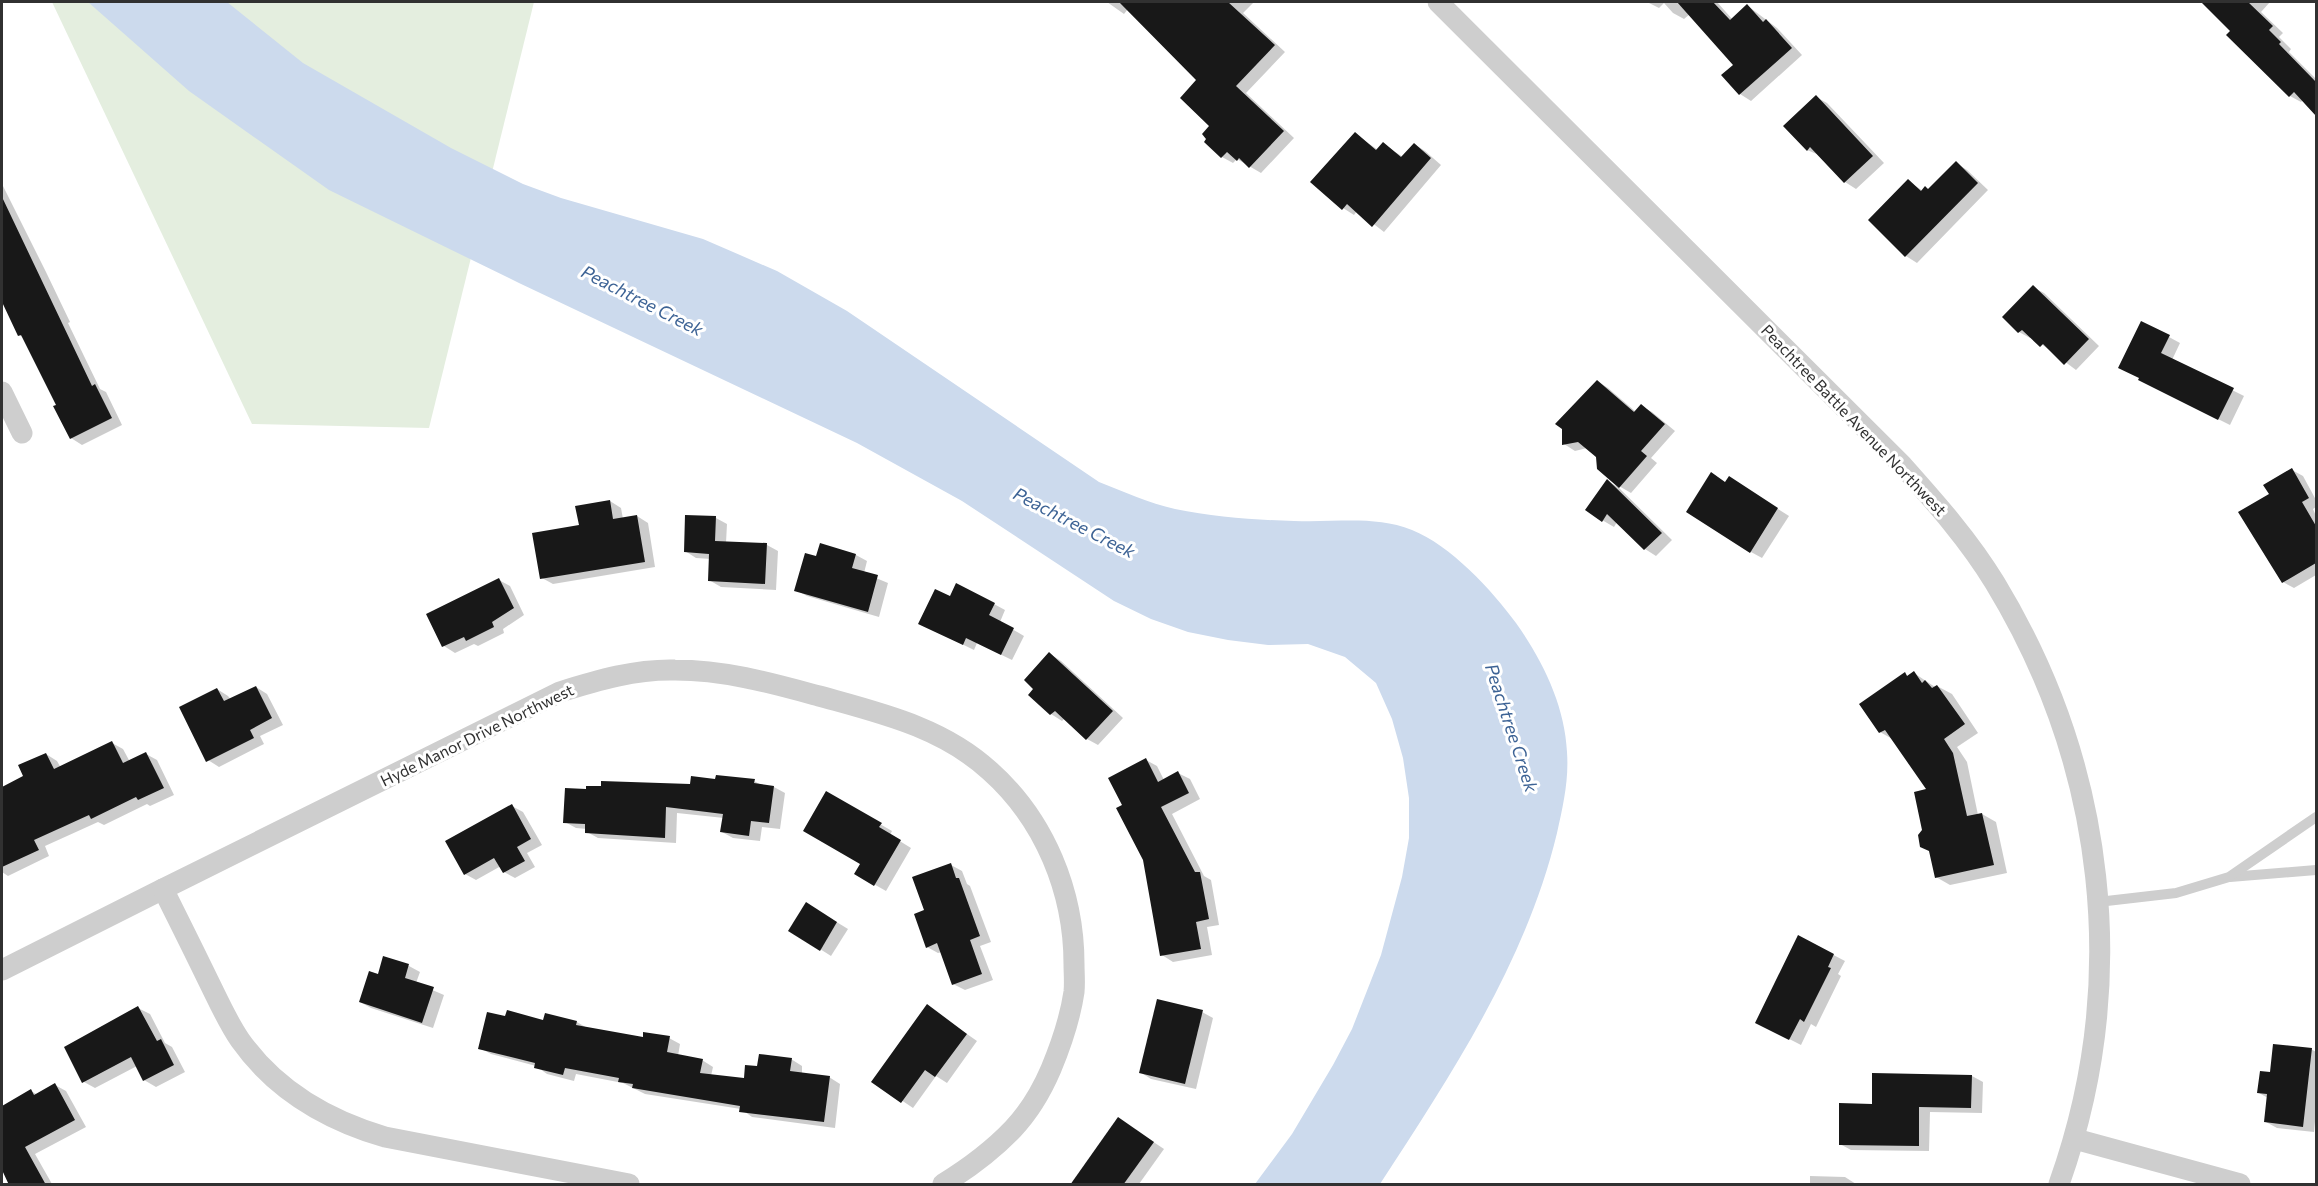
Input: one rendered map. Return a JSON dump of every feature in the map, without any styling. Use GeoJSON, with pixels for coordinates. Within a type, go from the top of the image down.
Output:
{"type":"FeatureCollection","features":[{"type":"Feature","properties":{"kind":"street","name":"Peachtree Battle Avenue Northwest"},"geometry":{"type":"LineString","coordinates":[[1438,2],[1902,465],[1952,522],[1994,582],[2024,636],[2059,714],[2080,786],[2094,856],[2100,927],[2099,998],[2091,1069],[2075,1139],[2059,1185]]}},
{"type":"Feature","properties":{"kind":"street"},"geometry":{"type":"LineString","coordinates":[[2,392],[22,433]]}},
{"type":"Feature","properties":{"kind":"street","name":"Hyde Manor Drive Northwest"},"geometry":{"type":"LineString","coordinates":[[2,970],[560,692],[597,680],[645,671],[674,669],[713,671],[756,679],[903,719],[948,740],[990,771],[1032,818],[1060,873],[1074,933],[1074,991],[1062,1043],[1042,1088],[1015,1128],[980,1161],[944,1185]]}},
{"type":"Feature","properties":{"kind":"street"},"geometry":{"type":"LineString","coordinates":[[163,889],[223,1010],[241,1041],[278,1082],[326,1115],[352,1127],[385,1137],[629,1185]]}},
{"type":"Feature","properties":{"kind":"street"},"geometry":{"type":"LineString","coordinates":[[2075,1139],[2240,1185]]}},
{"type":"Feature","properties":{"kind":"lane"},"geometry":{"type":"LineString","coordinates":[[2229,877],[2316,817]]}},
{"type":"Feature","properties":{"kind":"lane"},"geometry":{"type":"LineString","coordinates":[[2098,902],[2176,893],[2229,877],[2316,870]]}},
{"type":"Feature","properties":{"kind":"green space"},"geometry":{"type":"Polygon","coordinates":[[[52,2],[534,2],[429,428],[252,424],[52,2]]]}},
{"type":"Feature","properties":{"kind":"water","name":"Peachtree Creek"},"geometry":{"type":"Polygon","coordinates":[[[88,2],[227,2],[303,63],[451,148],[523,184],[561,198],[703,239],[777,271],[847,311],[1099,482],[1156,504],[1205,514],[1279,521],[1368,521],[1397,525],[1426,537],[1455,557],[1483,583],[1516,623],[1551,684],[1565,735],[1567,773],[1565,793],[1557,833],[1543,881],[1506,972],[1459,1059],[1380,1184],[1255,1184],[1292,1134],[1352,1029],[1381,955],[1402,877],[1409,838],[1409,798],[1403,758],[1392,719],[1376,683],[1345,657],[1308,644],[1268,645],[1228,640],[1188,632],[1151,619],[1114,601],[962,501],[857,443],[329,190],[189,91],[88,2]]]}},
{"type":"Feature","properties":{"kind":"building"},"geometry":{"type":"Polygon","coordinates":[[[1119,2],[1228,2],[1275,45],[1236,86],[1284,131],[1249,168],[1239,158],[1237,161],[1227,152],[1221,158],[1204,142],[1206,139],[1202,134],[1209,126],[1180,98],[1196,80],[1119,2]]]}},
{"type":"Feature","properties":{"kind":"building"},"geometry":{"type":"Polygon","coordinates":[[[1677,2],[1713,2],[1730,20],[1747,4],[1763,22],[1766,19],[1792,48],[1739,95],[1721,75],[1733,65],[1677,2]]]}},
{"type":"Feature","properties":{"kind":"building"},"geometry":{"type":"Polygon","coordinates":[[[2201,2],[2248,2],[2273,26],[2269,30],[2281,42],[2279,44],[2316,82],[2316,116],[2294,92],[2289,97],[2226,35],[2230,31],[2201,2]]]}},
{"type":"Feature","properties":{"kind":"building"},"geometry":{"type":"Polygon","coordinates":[[[1816,95],[1873,156],[1844,183],[1810,147],[1807,151],[1783,126],[1816,95]]]}},
{"type":"Feature","properties":{"kind":"building"},"geometry":{"type":"Polygon","coordinates":[[[1355,132],[1376,150],[1383,142],[1401,157],[1414,143],[1431,158],[1372,227],[1347,204],[1342,210],[1310,182],[1355,132]]]}},
{"type":"Feature","properties":{"kind":"building"},"geometry":{"type":"Polygon","coordinates":[[[1956,161],[1978,183],[1905,257],[1868,220],[1908,179],[1921,191],[1925,186],[1928,189],[1956,161]]]}},
{"type":"Feature","properties":{"kind":"building"},"geometry":{"type":"Polygon","coordinates":[[[2,197],[92,386],[95,384],[112,418],[70,439],[53,406],[56,405],[2,302],[2,197]]]}},
{"type":"Feature","properties":{"kind":"building"},"geometry":{"type":"Polygon","coordinates":[[[2033,285],[2089,339],[2064,365],[2043,344],[2040,347],[2022,330],[2018,333],[2002,317],[2033,285]]]}},
{"type":"Feature","properties":{"kind":"building"},"geometry":{"type":"Polygon","coordinates":[[[2141,321],[2170,335],[2161,353],[2234,388],[2218,420],[2118,368],[2141,321]]]}},
{"type":"Feature","properties":{"kind":"building"},"geometry":{"type":"Polygon","coordinates":[[[1597,380],[1634,412],[1641,404],[1665,424],[1641,451],[1647,456],[1619,488],[1597,469],[1596,457],[1578,442],[1562,445],[1562,429],[1555,424],[1597,380]]]}},
{"type":"Feature","properties":{"kind":"building"},"geometry":{"type":"Polygon","coordinates":[[[2292,468],[2309,498],[2302,502],[2316,526],[2316,563],[2282,583],[2238,512],[2269,494],[2263,485],[2292,468]]]}},
{"type":"Feature","properties":{"kind":"building"},"geometry":{"type":"Polygon","coordinates":[[[1711,472],[1725,482],[1729,476],[1778,508],[1750,553],[1686,512],[1711,472]]]}},
{"type":"Feature","properties":{"kind":"building"},"geometry":{"type":"Polygon","coordinates":[[[1607,479],[1662,533],[1644,550],[1607,514],[1602,522],[1585,510],[1607,479]]]}},
{"type":"Feature","properties":{"kind":"building"},"geometry":{"type":"Polygon","coordinates":[[[610,500],[613,519],[637,515],[645,562],[540,579],[532,533],[579,525],[575,506],[610,500]]]}},
{"type":"Feature","properties":{"kind":"building"},"geometry":{"type":"Polygon","coordinates":[[[685,515],[716,516],[715,541],[767,543],[765,584],[708,581],[709,554],[684,552],[685,515]]]}},
{"type":"Feature","properties":{"kind":"building"},"geometry":{"type":"Polygon","coordinates":[[[820,543],[856,554],[852,568],[878,575],[868,612],[794,591],[805,553],[816,556],[820,543]]]}},
{"type":"Feature","properties":{"kind":"building"},"geometry":{"type":"Polygon","coordinates":[[[499,578],[514,608],[492,622],[494,627],[466,641],[464,637],[442,647],[426,614],[499,578]]]}},
{"type":"Feature","properties":{"kind":"building"},"geometry":{"type":"Polygon","coordinates":[[[956,583],[995,603],[989,615],[1014,628],[1001,655],[966,638],[963,645],[918,624],[935,589],[950,596],[956,583]]]}},
{"type":"Feature","properties":{"kind":"building"},"geometry":{"type":"Polygon","coordinates":[[[1049,652],[1113,711],[1086,740],[1055,711],[1050,715],[1028,695],[1033,689],[1024,680],[1049,652]]]}},
{"type":"Feature","properties":{"kind":"building"},"geometry":{"type":"Polygon","coordinates":[[[1914,671],[1922,683],[1925,680],[1932,688],[1937,685],[1965,724],[1944,739],[1953,753],[1967,816],[1982,813],[1994,865],[1935,878],[1929,851],[1920,847],[1918,835],[1922,830],[1914,792],[1926,789],[1885,730],[1879,733],[1859,704],[1905,672],[1907,676],[1914,671]]]}},
{"type":"Feature","properties":{"kind":"building"},"geometry":{"type":"Polygon","coordinates":[[[256,686],[272,718],[250,730],[254,738],[206,762],[179,707],[217,688],[224,701],[256,686]]]}},
{"type":"Feature","properties":{"kind":"building"},"geometry":{"type":"Polygon","coordinates":[[[112,741],[123,763],[146,752],[164,788],[138,800],[136,797],[91,819],[89,815],[34,840],[39,850],[2,867],[2,787],[23,776],[18,765],[46,753],[54,769],[112,741]]]}},
{"type":"Feature","properties":{"kind":"building"},"geometry":{"type":"Polygon","coordinates":[[[1146,758],[1158,782],[1178,771],[1189,793],[1161,807],[1195,872],[1200,872],[1209,919],[1196,922],[1201,949],[1160,956],[1143,860],[1116,808],[1122,805],[1108,778],[1146,758]]]}},
{"type":"Feature","properties":{"kind":"building"},"geometry":{"type":"Polygon","coordinates":[[[716,775],[755,779],[754,783],[774,786],[769,823],[751,821],[749,836],[720,832],[723,814],[666,807],[665,838],[585,833],[585,824],[563,823],[565,788],[586,789],[586,786],[601,786],[601,781],[690,784],[691,776],[715,779],[716,775]]]}},
{"type":"Feature","properties":{"kind":"building"},"geometry":{"type":"Polygon","coordinates":[[[826,791],[882,823],[879,827],[901,840],[874,886],[854,874],[860,864],[803,831],[826,791]]]}},
{"type":"Feature","properties":{"kind":"building"},"geometry":{"type":"Polygon","coordinates":[[[512,804],[531,839],[517,847],[525,861],[503,873],[494,858],[464,875],[445,841],[512,804]]]}},
{"type":"Feature","properties":{"kind":"building"},"geometry":{"type":"Polygon","coordinates":[[[951,863],[956,878],[959,878],[980,936],[970,940],[982,974],[952,985],[937,943],[926,948],[914,914],[924,910],[912,877],[951,863]]]}},
{"type":"Feature","properties":{"kind":"building"},"geometry":{"type":"Polygon","coordinates":[[[806,902],[837,922],[820,951],[788,931],[806,902]]]}},
{"type":"Feature","properties":{"kind":"building"},"geometry":{"type":"Polygon","coordinates":[[[1798,935],[1834,954],[1828,967],[1831,968],[1804,1022],[1800,1019],[1789,1040],[1755,1023],[1798,935]]]}},
{"type":"Feature","properties":{"kind":"building"},"geometry":{"type":"Polygon","coordinates":[[[383,956],[409,964],[405,978],[434,987],[422,1023],[359,1002],[369,971],[378,974],[383,956]]]}},
{"type":"Feature","properties":{"kind":"building"},"geometry":{"type":"Polygon","coordinates":[[[1157,999],[1203,1010],[1185,1084],[1139,1073],[1157,999]]]}},
{"type":"Feature","properties":{"kind":"building"},"geometry":{"type":"Polygon","coordinates":[[[927,1004],[967,1034],[935,1077],[925,1070],[901,1103],[871,1082],[927,1004]]]}},
{"type":"Feature","properties":{"kind":"building"},"geometry":{"type":"Polygon","coordinates":[[[138,1006],[157,1041],[161,1039],[174,1065],[143,1081],[131,1057],[82,1083],[64,1047],[138,1006]]]}},
{"type":"Feature","properties":{"kind":"building"},"geometry":{"type":"Polygon","coordinates":[[[507,1010],[543,1020],[545,1013],[577,1021],[576,1025],[643,1037],[643,1032],[670,1036],[667,1052],[703,1059],[700,1073],[744,1078],[745,1065],[757,1066],[759,1054],[792,1058],[790,1071],[830,1076],[824,1122],[739,1112],[740,1106],[632,1088],[633,1084],[618,1082],[619,1078],[565,1068],[563,1075],[534,1068],[535,1063],[478,1049],[487,1012],[505,1016],[507,1010]]]}},
{"type":"Feature","properties":{"kind":"building"},"geometry":{"type":"Polygon","coordinates":[[[2273,1044],[2312,1048],[2303,1127],[2264,1122],[2267,1094],[2257,1093],[2260,1071],[2270,1072],[2273,1044]]]}},
{"type":"Feature","properties":{"kind":"building"},"geometry":{"type":"Polygon","coordinates":[[[1872,1073],[1972,1075],[1971,1108],[1919,1107],[1919,1146],[1839,1145],[1839,1103],[1872,1104],[1872,1073]]]}},
{"type":"Feature","properties":{"kind":"building"},"geometry":{"type":"Polygon","coordinates":[[[55,1083],[75,1120],[25,1147],[46,1185],[9,1185],[2,1170],[2,1106],[31,1089],[34,1095],[55,1083]]]}},
{"type":"Feature","properties":{"kind":"building"},"geometry":{"type":"Polygon","coordinates":[[[1118,1117],[1154,1142],[1123,1185],[1070,1185],[1118,1117]]]}}]}
